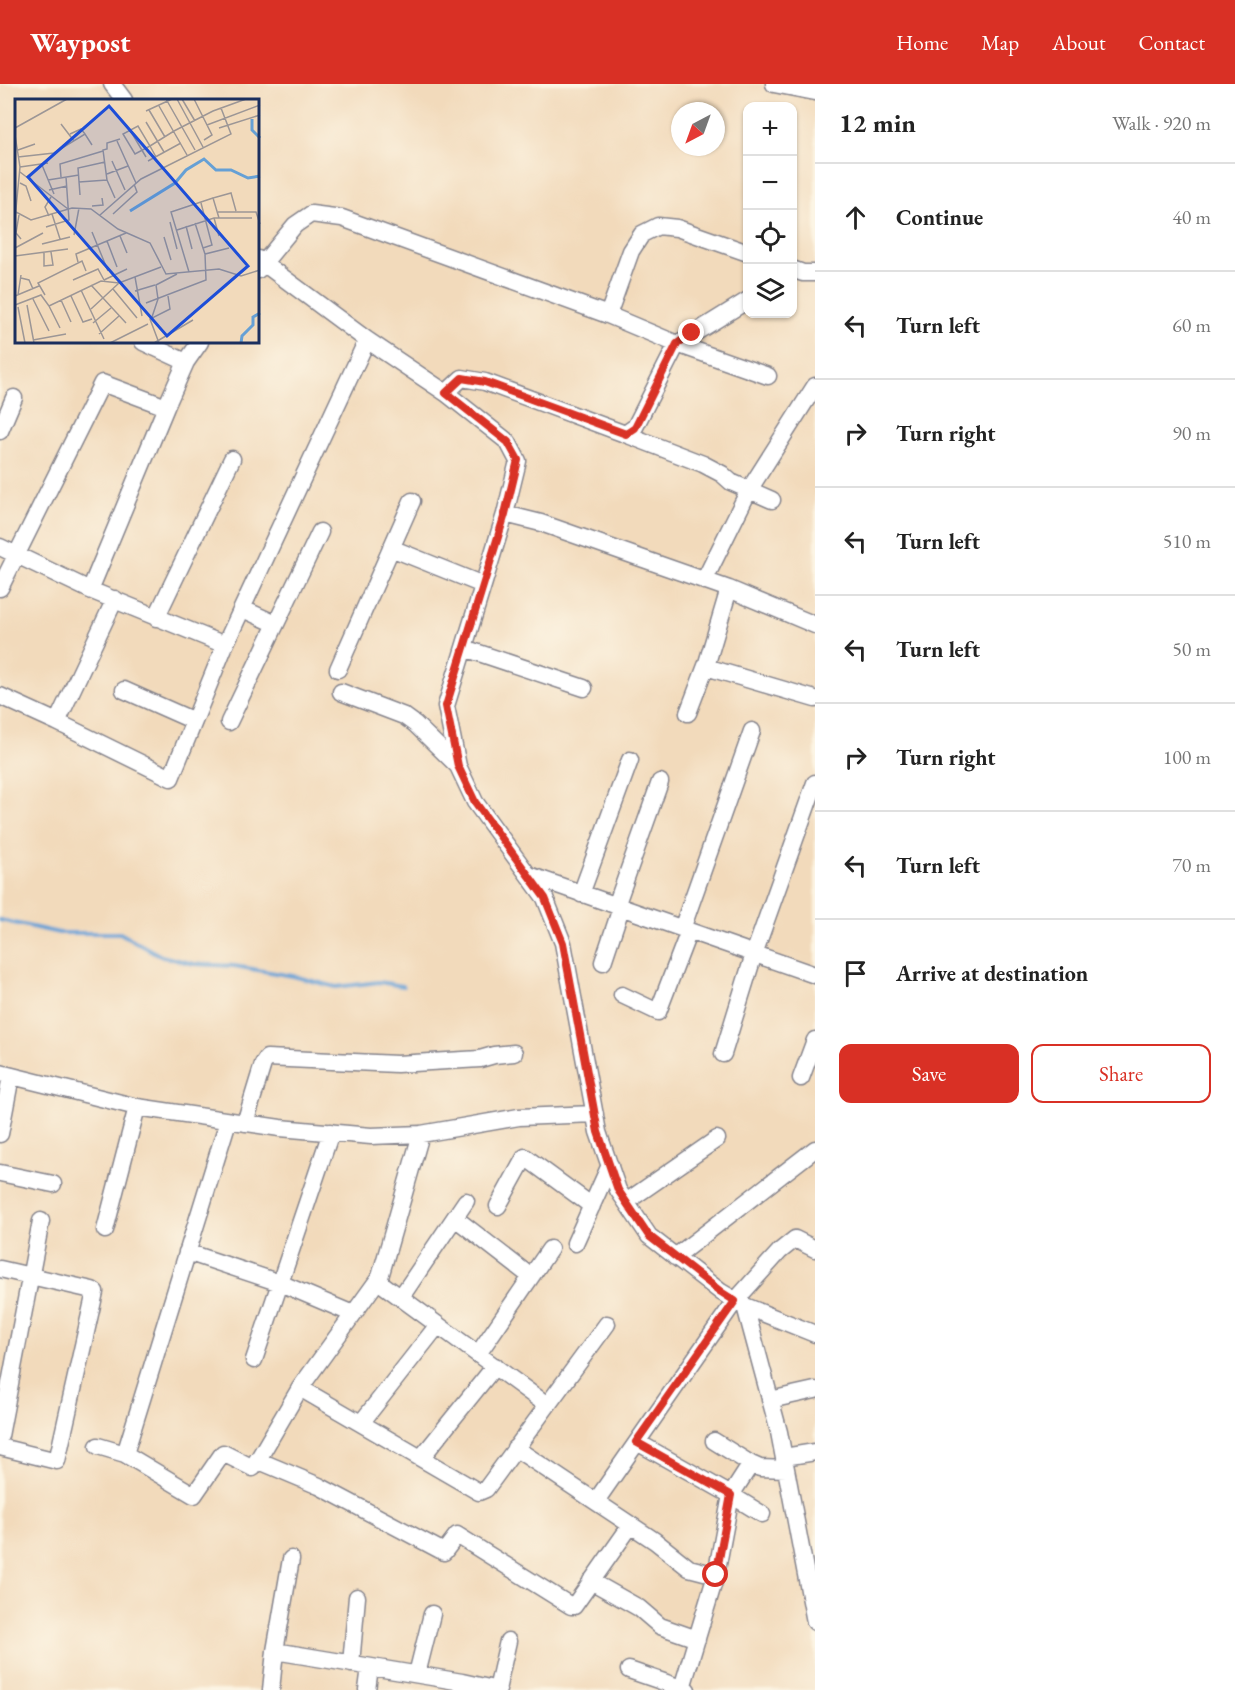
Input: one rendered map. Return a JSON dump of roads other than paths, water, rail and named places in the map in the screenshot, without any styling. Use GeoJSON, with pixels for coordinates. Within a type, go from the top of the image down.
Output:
{"type":"FeatureCollection","features":[{"type":"Feature","properties":{"kind":"street"},"geometry":{"type":"LineString","coordinates":[[112,84],[123,99]]}},
{"type":"Feature","properties":{"kind":"street"},"geometry":{"type":"LineString","coordinates":[[774,84],[815,92]]}},
{"type":"Feature","properties":{"kind":"street"},"geometry":{"type":"LineString","coordinates":[[768,376],[342,218],[311,214],[295,225],[260,264],[446,393],[508,442],[518,460],[505,514],[446,706],[458,766],[475,802],[545,898],[563,943],[598,1132],[618,1190],[649,1236],[721,1292],[740,1304],[815,1334]]}},
{"type":"Feature","properties":{"kind":"street"},"geometry":{"type":"LineString","coordinates":[[608,315],[632,251],[642,234],[658,226],[677,228],[743,252]]}},
{"type":"Feature","properties":{"kind":"street"},"geometry":{"type":"LineString","coordinates":[[626,434],[635,428],[677,344],[743,303]]}},
{"type":"Feature","properties":{"kind":"street"},"geometry":{"type":"LineString","coordinates":[[0,696],[171,778],[225,645],[367,340]]}},
{"type":"Feature","properties":{"kind":"street"},"geometry":{"type":"LineString","coordinates":[[147,344],[186,362]]}},
{"type":"Feature","properties":{"kind":"street"},"geometry":{"type":"LineString","coordinates":[[90,590],[166,407],[186,362],[199,344]]}},
{"type":"Feature","properties":{"kind":"street"},"geometry":{"type":"LineString","coordinates":[[446,393],[462,378],[485,382],[703,464],[723,474],[731,482],[772,500]]}},
{"type":"Feature","properties":{"kind":"street"},"geometry":{"type":"LineString","coordinates":[[0,588],[102,383],[166,407]]}},
{"type":"Feature","properties":{"kind":"street"},"geometry":{"type":"LineString","coordinates":[[704,581],[749,490],[815,386]]}},
{"type":"Feature","properties":{"kind":"street"},"geometry":{"type":"LineString","coordinates":[[0,431],[14,398]]}},
{"type":"Feature","properties":{"kind":"street"},"geometry":{"type":"LineString","coordinates":[[156,618],[232,459]]}},
{"type":"Feature","properties":{"kind":"street"},"geometry":{"type":"LineString","coordinates":[[338,669],[412,501]]}},
{"type":"Feature","properties":{"kind":"street"},"geometry":{"type":"LineString","coordinates":[[505,514],[541,523],[729,589],[815,625]]}},
{"type":"Feature","properties":{"kind":"street"},"geometry":{"type":"LineString","coordinates":[[229,722],[320,532]]}},
{"type":"Feature","properties":{"kind":"street"},"geometry":{"type":"LineString","coordinates":[[0,547],[90,590],[225,645]]}},
{"type":"Feature","properties":{"kind":"street"},"geometry":{"type":"LineString","coordinates":[[391,548],[483,585]]}},
{"type":"Feature","properties":{"kind":"street"},"geometry":{"type":"LineString","coordinates":[[688,713],[706,667],[729,589]]}},
{"type":"Feature","properties":{"kind":"street"},"geometry":{"type":"LineString","coordinates":[[57,722],[115,599]]}},
{"type":"Feature","properties":{"kind":"street"},"geometry":{"type":"LineString","coordinates":[[243,609],[276,624]]}},
{"type":"Feature","properties":{"kind":"street"},"geometry":{"type":"LineString","coordinates":[[464,648],[584,688]]}},
{"type":"Feature","properties":{"kind":"street"},"geometry":{"type":"LineString","coordinates":[[706,667],[815,699]]}},
{"type":"Feature","properties":{"kind":"street"},"geometry":{"type":"LineString","coordinates":[[124,690],[194,721]]}},
{"type":"Feature","properties":{"kind":"street"},"geometry":{"type":"LineString","coordinates":[[341,692],[404,716],[458,766]]}},
{"type":"Feature","properties":{"kind":"street"},"geometry":{"type":"LineString","coordinates":[[622,995],[658,1012],[752,731]]}},
{"type":"Feature","properties":{"kind":"street"},"geometry":{"type":"LineString","coordinates":[[581,894],[630,760]]}},
{"type":"Feature","properties":{"kind":"street"},"geometry":{"type":"LineString","coordinates":[[603,962],[660,782]]}},
{"type":"Feature","properties":{"kind":"street"},"geometry":{"type":"LineString","coordinates":[[723,1053],[754,954],[815,783]]}},
{"type":"Feature","properties":{"kind":"street"},"geometry":{"type":"LineString","coordinates":[[529,875],[815,975]]}},
{"type":"Feature","properties":{"kind":"street"},"geometry":{"type":"LineString","coordinates":[[801,1078],[815,1040]]}},
{"type":"Feature","properties":{"kind":"street"},"geometry":{"type":"LineString","coordinates":[[125,1454],[187,1252],[237,1122],[267,1058],[397,1064],[480,1059],[514,1053]]}},
{"type":"Feature","properties":{"kind":"street"},"geometry":{"type":"LineString","coordinates":[[0,1134],[6,1075],[137,1107],[237,1122],[371,1136],[421,1134],[519,1117],[595,1113]]}},
{"type":"Feature","properties":{"kind":"street"},"geometry":{"type":"LineString","coordinates":[[105,1230],[137,1107]]}},
{"type":"Feature","properties":{"kind":"street"},"geometry":{"type":"LineString","coordinates":[[254,1360],[330,1132]]}},
{"type":"Feature","properties":{"kind":"street"},"geometry":{"type":"LineString","coordinates":[[98,1446],[125,1454],[195,1495],[224,1453],[253,1468],[300,1388],[378,1281],[421,1134]]}},
{"type":"Feature","properties":{"kind":"street"},"geometry":{"type":"LineString","coordinates":[[626,1202],[717,1139]]}},
{"type":"Feature","properties":{"kind":"street"},"geometry":{"type":"LineString","coordinates":[[675,1257],[815,1149]]}},
{"type":"Feature","properties":{"kind":"street"},"geometry":{"type":"LineString","coordinates":[[498,1206],[525,1157],[592,1206]]}},
{"type":"Feature","properties":{"kind":"street"},"geometry":{"type":"LineString","coordinates":[[575,1243],[610,1165]]}},
{"type":"Feature","properties":{"kind":"street"},"geometry":{"type":"LineString","coordinates":[[0,1173],[53,1184]]}},
{"type":"Feature","properties":{"kind":"street"},"geometry":{"type":"LineString","coordinates":[[400,1297],[466,1201]]}},
{"type":"Feature","properties":{"kind":"street"},"geometry":{"type":"LineString","coordinates":[[455,1218],[530,1276]]}},
{"type":"Feature","properties":{"kind":"street"},"geometry":{"type":"LineString","coordinates":[[0,1436],[41,1221]]}},
{"type":"Feature","properties":{"kind":"street"},"geometry":{"type":"LineString","coordinates":[[596,1501],[636,1442],[780,1251],[795,1239],[815,1249]]}},
{"type":"Feature","properties":{"kind":"street"},"geometry":{"type":"LineString","coordinates":[[478,1354],[550,1249]]}},
{"type":"Feature","properties":{"kind":"street"},"geometry":{"type":"LineString","coordinates":[[187,1252],[280,1283],[353,1314]]}},
{"type":"Feature","properties":{"kind":"street"},"geometry":{"type":"LineString","coordinates":[[0,1269],[95,1292],[57,1461],[0,1447]]}},
{"type":"Feature","properties":{"kind":"street"},"geometry":{"type":"LineString","coordinates":[[378,1281],[547,1405]]}},
{"type":"Feature","properties":{"kind":"street"},"geometry":{"type":"LineString","coordinates":[[740,1304],[770,1400],[785,1463],[815,1622]]}},
{"type":"Feature","properties":{"kind":"street"},"geometry":{"type":"LineString","coordinates":[[300,1388],[479,1492],[486,1489],[607,1324]]}},
{"type":"Feature","properties":{"kind":"street"},"geometry":{"type":"LineString","coordinates":[[361,1423],[438,1325]]}},
{"type":"Feature","properties":{"kind":"street"},"geometry":{"type":"LineString","coordinates":[[421,1458],[495,1366]]}},
{"type":"Feature","properties":{"kind":"street"},"geometry":{"type":"LineString","coordinates":[[770,1400],[815,1390]]}},
{"type":"Feature","properties":{"kind":"street"},"geometry":{"type":"LineString","coordinates":[[714,1441],[760,1468],[785,1463],[815,1452]]}},
{"type":"Feature","properties":{"kind":"street"},"geometry":{"type":"LineString","coordinates":[[636,1442],[762,1514]]}},
{"type":"Feature","properties":{"kind":"street"},"geometry":{"type":"LineString","coordinates":[[515,1448],[655,1541],[689,1568],[716,1575]]}},
{"type":"Feature","properties":{"kind":"street"},"geometry":{"type":"LineString","coordinates":[[257,1460],[319,1486],[444,1552],[457,1535],[571,1606],[574,1606],[631,1525]]}},
{"type":"Feature","properties":{"kind":"street"},"geometry":{"type":"LineString","coordinates":[[629,1670],[685,1689],[716,1575],[731,1495],[751,1464]]}},
{"type":"Feature","properties":{"kind":"street"},"geometry":{"type":"LineString","coordinates":[[271,1690],[275,1651],[291,1558]]}},
{"type":"Feature","properties":{"kind":"street"},"geometry":{"type":"LineString","coordinates":[[591,1581],[639,1608],[660,1626],[697,1640]]}},
{"type":"Feature","properties":{"kind":"street"},"geometry":{"type":"LineString","coordinates":[[351,1664],[357,1597]]}},
{"type":"Feature","properties":{"kind":"street"},"geometry":{"type":"LineString","coordinates":[[417,1674],[432,1614]]}},
{"type":"Feature","properties":{"kind":"street"},"geometry":{"type":"LineString","coordinates":[[275,1651],[417,1674],[497,1690],[508,1641]]}},
{"type":"Feature","properties":{"kind":"street"},"geometry":{"type":"LineString","coordinates":[[367,1690],[370,1667]]}},
{"type":"Feature","properties":{"kind":"waterway"},"geometry":{"type":"LineString","coordinates":[[0,920],[59,933],[120,933],[161,956],[194,964],[234,966],[293,976],[336,987],[379,982],[403,986]]}}]}
